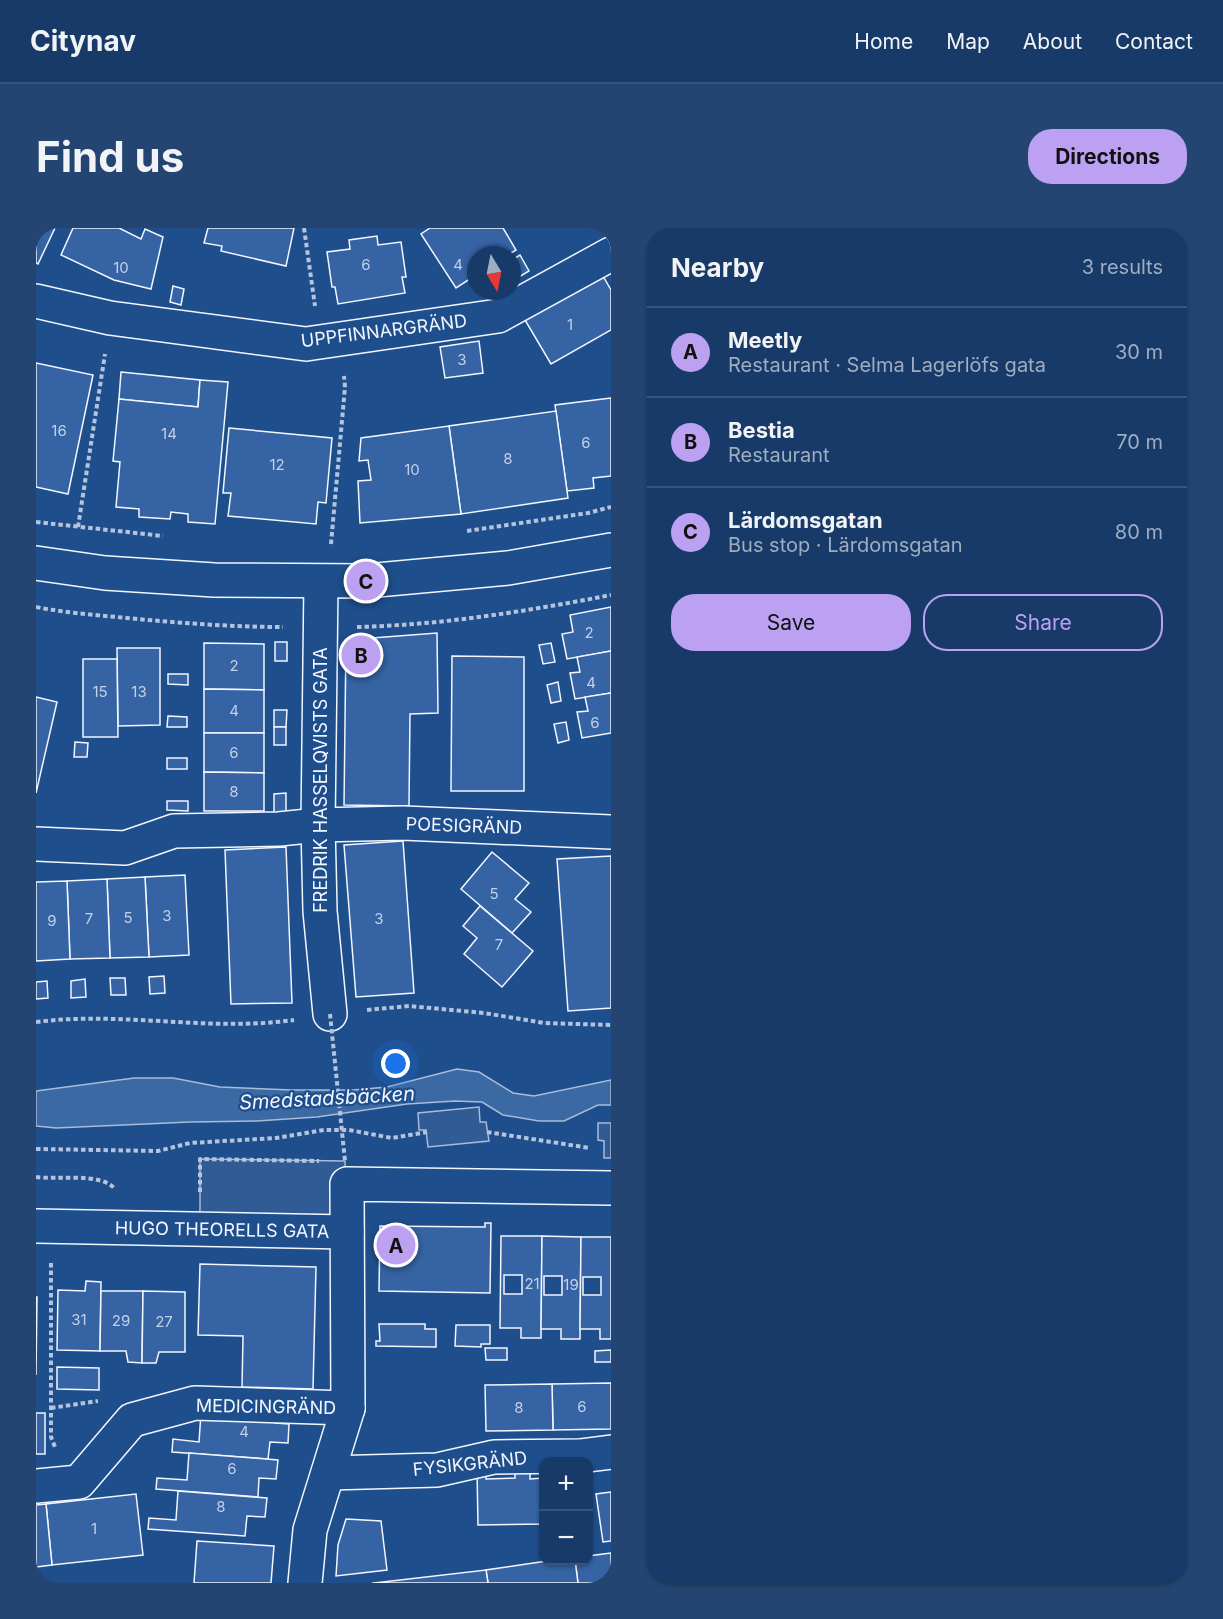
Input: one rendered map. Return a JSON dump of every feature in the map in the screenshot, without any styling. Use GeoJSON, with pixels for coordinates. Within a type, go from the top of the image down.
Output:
{"type":"FeatureCollection","features":[{"type":"Feature","properties":{"kind":"street","name":"UPPFINNARGRÄND"},"geometry":{"type":"LineString","coordinates":[[36,301],[110,318],[306,344],[498,316],[611,254]]}},
{"type":"Feature","properties":{"kind":"street"},"geometry":{"type":"LineString","coordinates":[[36,563],[116,574],[214,580],[366,581],[508,568],[611,550]]}},
{"type":"Feature","properties":{"kind":"street","name":"FREDRIK HASSELQVISTS GATA"},"geometry":{"type":"LineString","coordinates":[[321,582],[318,825],[320,911],[330,1014]]}},
{"type":"Feature","properties":{"kind":"street","name":"POESIGRÄND"},"geometry":{"type":"LineString","coordinates":[[36,844],[125,848],[174,831],[403,823],[611,832]]}},
{"type":"Feature","properties":{"kind":"street"},"geometry":{"type":"LineString","coordinates":[[342,1169],[611,1188]]}},
{"type":"Feature","properties":{"kind":"street","name":"HUGO THEORELLS GATA"},"geometry":{"type":"LineString","coordinates":[[44,1226],[347,1232],[342,1169]]}},
{"type":"Feature","properties":{"kind":"street"},"geometry":{"type":"LineString","coordinates":[[305,1583],[310,1530],[348,1408],[347,1232]]}},
{"type":"Feature","properties":{"kind":"street","name":"MEDICINGRÄND"},"geometry":{"type":"LineString","coordinates":[[79,1482],[132,1420],[195,1403],[348,1408]]}},
{"type":"Feature","properties":{"kind":"street","name":"FYSIKGRÄND"},"geometry":{"type":"LineString","coordinates":[[329,1473],[437,1470],[494,1458],[580,1456],[611,1452]]}},
{"type":"Feature","properties":{"kind":"street"},"geometry":{"type":"LineString","coordinates":[[36,1486],[79,1482]]}},
{"type":"Feature","properties":{"kind":"path"},"geometry":{"type":"LineString","coordinates":[[304,228],[331,340],[345,387],[331,544]]}},
{"type":"Feature","properties":{"kind":"path"},"geometry":{"type":"LineString","coordinates":[[78,526],[110,318]]}},
{"type":"Feature","properties":{"kind":"path"},"geometry":{"type":"LineString","coordinates":[[464,531],[588,513],[611,507]]}},
{"type":"Feature","properties":{"kind":"path"},"geometry":{"type":"LineString","coordinates":[[36,522],[170,537]]}},
{"type":"Feature","properties":{"kind":"path"},"geometry":{"type":"LineString","coordinates":[[323,544],[342,543]]}},
{"type":"Feature","properties":{"kind":"path"},"geometry":{"type":"LineString","coordinates":[[330,1014],[342,1169]]}},
{"type":"Feature","properties":{"kind":"path"},"geometry":{"type":"LineString","coordinates":[[36,1149],[158,1151],[190,1143],[276,1138],[324,1130],[349,1130],[392,1138],[427,1132]]}},
{"type":"Feature","properties":{"kind":"path"},"geometry":{"type":"LineString","coordinates":[[487,1132],[592,1148]]}},
{"type":"Feature","properties":{"kind":"path"},"geometry":{"type":"LineString","coordinates":[[200,1198],[200,1159],[323,1161]]}},
{"type":"Feature","properties":{"kind":"path"},"geometry":{"type":"LineString","coordinates":[[36,1177],[99,1179],[111,1184],[118,1191]]}},
{"type":"Feature","properties":{"kind":"path"},"geometry":{"type":"LineString","coordinates":[[44,1226],[51,1437],[63,1464],[79,1482]]}},
{"type":"Feature","properties":{"kind":"shaded area"},"geometry":{"type":"Polygon","coordinates":[[[479,1107],[480,1122],[486,1122],[489,1141],[428,1147],[426,1130],[419,1130],[418,1113],[479,1107]]]}},
{"type":"Feature","properties":{"kind":"shaded area"},"geometry":{"type":"Polygon","coordinates":[[[598,1123],[611,1123],[611,1158],[604,1158],[604,1141],[598,1140],[598,1123]]]}},
{"type":"Feature","properties":{"kind":"shaded area"},"geometry":{"type":"Polygon","coordinates":[[[200,1159],[345,1161],[347,1232],[200,1229],[200,1159]]]}},
{"type":"Feature","properties":{"kind":"water","name":"Smedstadsbäcken"},"geometry":{"type":"Polygon","coordinates":[[[457,1069],[479,1072],[513,1093],[534,1096],[611,1080],[611,1105],[598,1105],[564,1121],[539,1121],[503,1115],[482,1102],[455,1101],[407,1104],[317,1117],[257,1121],[56,1128],[36,1126],[36,1091],[134,1078],[173,1078],[220,1087],[353,1090],[387,1087],[457,1069]]]}},
{"type":"Feature","properties":{"kind":"building"},"geometry":{"type":"Polygon","coordinates":[[[36,228],[55,228],[38,264],[36,263],[36,228]]]}},
{"type":"Feature","properties":{"kind":"building"},"geometry":{"type":"Polygon","coordinates":[[[73,228],[119,228],[141,239],[145,229],[163,237],[151,289],[114,280],[61,255],[73,228]]]}},
{"type":"Feature","properties":{"kind":"building"},"geometry":{"type":"Polygon","coordinates":[[[208,228],[294,228],[286,266],[221,251],[222,246],[204,243],[208,228]]]}},
{"type":"Feature","properties":{"kind":"building"},"geometry":{"type":"Polygon","coordinates":[[[430,228],[503,228],[514,246],[467,246],[467,281],[456,288],[421,234],[430,228]]]}},
{"type":"Feature","properties":{"kind":"building"},"geometry":{"type":"Polygon","coordinates":[[[377,236],[378,245],[401,242],[406,277],[402,277],[405,293],[338,304],[335,287],[332,287],[327,252],[350,249],[349,240],[377,236]]]}},
{"type":"Feature","properties":{"kind":"building"},"geometry":{"type":"Polygon","coordinates":[[[521,257],[529,271],[521,276],[521,257]]]}},
{"type":"Feature","properties":{"kind":"building"},"geometry":{"type":"Polygon","coordinates":[[[603,276],[611,290],[611,330],[551,364],[525,320],[603,276]]]}},
{"type":"Feature","properties":{"kind":"building"},"geometry":{"type":"Polygon","coordinates":[[[173,286],[184,289],[181,305],[170,302],[173,286]]]}},
{"type":"Feature","properties":{"kind":"building"},"geometry":{"type":"Polygon","coordinates":[[[479,341],[483,373],[445,378],[440,347],[479,341]]]}},
{"type":"Feature","properties":{"kind":"building"},"geometry":{"type":"Polygon","coordinates":[[[36,363],[93,375],[68,494],[36,487],[36,363]]]}},
{"type":"Feature","properties":{"kind":"building"},"geometry":{"type":"Polygon","coordinates":[[[121,372],[200,380],[198,407],[119,399],[121,372]]]}},
{"type":"Feature","properties":{"kind":"building"},"geometry":{"type":"Polygon","coordinates":[[[200,380],[228,382],[215,524],[188,522],[188,514],[171,512],[170,519],[139,517],[139,509],[116,507],[120,462],[113,461],[119,399],[198,407],[200,380]]]}},
{"type":"Feature","properties":{"kind":"building"},"geometry":{"type":"Polygon","coordinates":[[[611,398],[611,476],[593,478],[594,488],[567,491],[555,405],[611,398]]]}},
{"type":"Feature","properties":{"kind":"building"},"geometry":{"type":"Polygon","coordinates":[[[556,411],[568,498],[461,514],[449,426],[556,411]]]}},
{"type":"Feature","properties":{"kind":"building"},"geometry":{"type":"Polygon","coordinates":[[[449,426],[461,514],[360,523],[358,481],[371,480],[368,460],[359,461],[361,438],[449,426]]]}},
{"type":"Feature","properties":{"kind":"building"},"geometry":{"type":"Polygon","coordinates":[[[229,428],[332,438],[326,503],[318,502],[316,524],[228,516],[231,493],[223,493],[229,428]]]}},
{"type":"Feature","properties":{"kind":"building"},"geometry":{"type":"Polygon","coordinates":[[[611,607],[611,651],[567,659],[562,634],[573,632],[570,615],[611,607]]]}},
{"type":"Feature","properties":{"kind":"building"},"geometry":{"type":"Polygon","coordinates":[[[437,633],[438,713],[410,714],[409,806],[344,805],[346,640],[437,633]]]}},
{"type":"Feature","properties":{"kind":"building"},"geometry":{"type":"Polygon","coordinates":[[[275,642],[287,642],[287,661],[275,661],[275,642]]]}},
{"type":"Feature","properties":{"kind":"building"},"geometry":{"type":"Polygon","coordinates":[[[204,643],[264,644],[264,690],[204,689],[204,643]]]}},
{"type":"Feature","properties":{"kind":"building"},"geometry":{"type":"Polygon","coordinates":[[[551,643],[555,662],[543,664],[539,645],[551,643]]]}},
{"type":"Feature","properties":{"kind":"building"},"geometry":{"type":"Polygon","coordinates":[[[117,648],[160,648],[160,725],[118,726],[117,648]]]}},
{"type":"Feature","properties":{"kind":"building"},"geometry":{"type":"Polygon","coordinates":[[[611,651],[611,693],[575,699],[570,673],[580,672],[577,657],[611,651]]]}},
{"type":"Feature","properties":{"kind":"building"},"geometry":{"type":"Polygon","coordinates":[[[452,656],[524,657],[524,791],[451,791],[452,656]]]}},
{"type":"Feature","properties":{"kind":"building"},"geometry":{"type":"Polygon","coordinates":[[[83,659],[117,659],[118,737],[83,737],[83,659]]]}},
{"type":"Feature","properties":{"kind":"building"},"geometry":{"type":"Polygon","coordinates":[[[168,674],[188,674],[188,685],[168,684],[168,674]]]}},
{"type":"Feature","properties":{"kind":"building"},"geometry":{"type":"Polygon","coordinates":[[[558,682],[561,701],[551,703],[547,685],[558,682]]]}},
{"type":"Feature","properties":{"kind":"building"},"geometry":{"type":"Polygon","coordinates":[[[204,689],[264,690],[264,733],[204,733],[204,689]]]}},
{"type":"Feature","properties":{"kind":"building"},"geometry":{"type":"Polygon","coordinates":[[[611,693],[611,733],[582,738],[577,712],[588,711],[585,697],[611,693]]]}},
{"type":"Feature","properties":{"kind":"building"},"geometry":{"type":"Polygon","coordinates":[[[36,697],[57,702],[36,793],[36,697]]]}},
{"type":"Feature","properties":{"kind":"building"},"geometry":{"type":"Polygon","coordinates":[[[274,710],[287,710],[286,727],[274,727],[274,710]]]}},
{"type":"Feature","properties":{"kind":"building"},"geometry":{"type":"Polygon","coordinates":[[[168,716],[187,717],[187,727],[167,727],[168,716]]]}},
{"type":"Feature","properties":{"kind":"building"},"geometry":{"type":"Polygon","coordinates":[[[566,722],[569,740],[558,743],[554,724],[566,722]]]}},
{"type":"Feature","properties":{"kind":"building"},"geometry":{"type":"Polygon","coordinates":[[[274,727],[286,727],[286,745],[274,745],[274,727]]]}},
{"type":"Feature","properties":{"kind":"building"},"geometry":{"type":"Polygon","coordinates":[[[204,733],[264,733],[264,773],[204,772],[204,733]]]}},
{"type":"Feature","properties":{"kind":"building"},"geometry":{"type":"Polygon","coordinates":[[[75,742],[88,743],[87,757],[74,757],[75,742]]]}},
{"type":"Feature","properties":{"kind":"building"},"geometry":{"type":"Polygon","coordinates":[[[167,758],[187,758],[187,769],[167,769],[167,758]]]}},
{"type":"Feature","properties":{"kind":"building"},"geometry":{"type":"Polygon","coordinates":[[[204,772],[264,773],[264,811],[204,811],[204,772]]]}},
{"type":"Feature","properties":{"kind":"building"},"geometry":{"type":"Polygon","coordinates":[[[286,793],[286,812],[274,813],[274,794],[286,793]]]}},
{"type":"Feature","properties":{"kind":"building"},"geometry":{"type":"Polygon","coordinates":[[[167,801],[188,801],[188,811],[167,810],[167,801]]]}},
{"type":"Feature","properties":{"kind":"building"},"geometry":{"type":"Polygon","coordinates":[[[403,841],[414,993],[356,997],[344,845],[403,841]]]}},
{"type":"Feature","properties":{"kind":"building"},"geometry":{"type":"Polygon","coordinates":[[[286,847],[292,1003],[231,1004],[225,850],[286,847]]]}},
{"type":"Feature","properties":{"kind":"building"},"geometry":{"type":"Polygon","coordinates":[[[492,852],[529,883],[515,899],[531,912],[512,933],[461,889],[492,852]]]}},
{"type":"Feature","properties":{"kind":"building"},"geometry":{"type":"Polygon","coordinates":[[[611,856],[611,1008],[568,1011],[557,859],[611,856]]]}},
{"type":"Feature","properties":{"kind":"building"},"geometry":{"type":"Polygon","coordinates":[[[185,875],[189,955],[149,957],[145,877],[185,875]]]}},
{"type":"Feature","properties":{"kind":"building"},"geometry":{"type":"Polygon","coordinates":[[[145,877],[149,957],[110,958],[107,879],[145,877]]]}},
{"type":"Feature","properties":{"kind":"building"},"geometry":{"type":"Polygon","coordinates":[[[107,879],[110,958],[70,959],[67,881],[107,879]]]}},
{"type":"Feature","properties":{"kind":"building"},"geometry":{"type":"Polygon","coordinates":[[[67,881],[70,959],[36,961],[36,882],[67,881]]]}},
{"type":"Feature","properties":{"kind":"building"},"geometry":{"type":"Polygon","coordinates":[[[480,906],[533,951],[502,987],[464,954],[477,938],[463,926],[480,906]]]}},
{"type":"Feature","properties":{"kind":"building"},"geometry":{"type":"Polygon","coordinates":[[[164,976],[165,993],[150,994],[149,977],[164,976]]]}},
{"type":"Feature","properties":{"kind":"building"},"geometry":{"type":"Polygon","coordinates":[[[110,978],[125,978],[126,995],[111,995],[110,978]]]}},
{"type":"Feature","properties":{"kind":"building"},"geometry":{"type":"Polygon","coordinates":[[[85,979],[86,997],[71,998],[71,981],[85,979]]]}},
{"type":"Feature","properties":{"kind":"building"},"geometry":{"type":"Polygon","coordinates":[[[47,981],[48,998],[36,999],[36,982],[47,981]]]}},
{"type":"Feature","properties":{"kind":"building"},"geometry":{"type":"Polygon","coordinates":[[[485,1223],[491,1223],[490,1293],[379,1291],[380,1226],[485,1227],[485,1223]]]}},
{"type":"Feature","properties":{"kind":"building"},"geometry":{"type":"Polygon","coordinates":[[[501,1236],[542,1236],[541,1338],[521,1338],[521,1328],[500,1328],[501,1236]],[[504,1275],[504,1294],[522,1294],[522,1275],[504,1275]]]}},
{"type":"Feature","properties":{"kind":"building"},"geometry":{"type":"Polygon","coordinates":[[[542,1236],[581,1237],[580,1339],[561,1339],[561,1329],[541,1329],[542,1236]],[[544,1276],[544,1295],[562,1295],[562,1276],[544,1276]]]}},
{"type":"Feature","properties":{"kind":"building"},"geometry":{"type":"Polygon","coordinates":[[[581,1237],[611,1237],[611,1339],[600,1339],[600,1329],[580,1329],[581,1237]],[[583,1277],[583,1295],[601,1295],[601,1277],[583,1277]]]}},
{"type":"Feature","properties":{"kind":"building"},"geometry":{"type":"Polygon","coordinates":[[[200,1264],[316,1267],[313,1389],[242,1387],[243,1336],[198,1335],[200,1264]]]}},
{"type":"Feature","properties":{"kind":"building"},"geometry":{"type":"Polygon","coordinates":[[[86,1281],[101,1282],[100,1351],[57,1350],[58,1290],[85,1291],[86,1281]]]}},
{"type":"Feature","properties":{"kind":"building"},"geometry":{"type":"Polygon","coordinates":[[[101,1291],[143,1291],[142,1363],[128,1362],[126,1351],[100,1351],[101,1291]]]}},
{"type":"Feature","properties":{"kind":"building"},"geometry":{"type":"Polygon","coordinates":[[[143,1291],[185,1292],[185,1352],[159,1352],[156,1363],[142,1363],[143,1291]]]}},
{"type":"Feature","properties":{"kind":"building"},"geometry":{"type":"Polygon","coordinates":[[[36,1297],[37,1297],[36,1375],[36,1297]]]}},
{"type":"Feature","properties":{"kind":"building"},"geometry":{"type":"Polygon","coordinates":[[[379,1324],[425,1324],[425,1329],[436,1329],[436,1347],[376,1346],[376,1341],[380,1341],[379,1324]]]}},
{"type":"Feature","properties":{"kind":"building"},"geometry":{"type":"Polygon","coordinates":[[[456,1325],[490,1325],[490,1344],[481,1344],[481,1347],[455,1346],[456,1325]]]}},
{"type":"Feature","properties":{"kind":"building"},"geometry":{"type":"Polygon","coordinates":[[[485,1348],[507,1348],[507,1360],[486,1360],[485,1348]]]}},
{"type":"Feature","properties":{"kind":"building"},"geometry":{"type":"Polygon","coordinates":[[[611,1350],[611,1362],[595,1362],[595,1351],[611,1350]]]}},
{"type":"Feature","properties":{"kind":"building"},"geometry":{"type":"Polygon","coordinates":[[[57,1367],[99,1368],[99,1390],[57,1389],[57,1367]]]}},
{"type":"Feature","properties":{"kind":"building"},"geometry":{"type":"Polygon","coordinates":[[[611,1383],[611,1429],[553,1430],[552,1384],[611,1383]]]}},
{"type":"Feature","properties":{"kind":"building"},"geometry":{"type":"Polygon","coordinates":[[[552,1384],[553,1430],[486,1431],[485,1385],[552,1384]]]}},
{"type":"Feature","properties":{"kind":"building"},"geometry":{"type":"Polygon","coordinates":[[[36,1413],[45,1413],[45,1454],[36,1454],[36,1413]]]}},
{"type":"Feature","properties":{"kind":"building"},"geometry":{"type":"Polygon","coordinates":[[[201,1413],[275,1419],[275,1423],[289,1424],[288,1443],[270,1442],[268,1459],[172,1452],[173,1439],[199,1442],[201,1413]]]}},
{"type":"Feature","properties":{"kind":"building"},"geometry":{"type":"Polygon","coordinates":[[[189,1453],[278,1460],[276,1479],[259,1478],[258,1497],[156,1489],[157,1478],[187,1480],[189,1453]]]}},
{"type":"Feature","properties":{"kind":"building"},"geometry":{"type":"Polygon","coordinates":[[[530,1469],[530,1479],[539,1478],[539,1524],[478,1525],[477,1470],[486,1470],[486,1479],[515,1478],[515,1470],[530,1469]]]}},
{"type":"Feature","properties":{"kind":"building"},"geometry":{"type":"Polygon","coordinates":[[[178,1491],[267,1498],[265,1517],[247,1516],[245,1536],[148,1529],[149,1518],[176,1520],[178,1491]]]}},
{"type":"Feature","properties":{"kind":"building"},"geometry":{"type":"Polygon","coordinates":[[[611,1492],[611,1541],[603,1542],[596,1494],[611,1492]]]}},
{"type":"Feature","properties":{"kind":"building"},"geometry":{"type":"Polygon","coordinates":[[[136,1494],[143,1555],[52,1565],[46,1504],[136,1494]]]}},
{"type":"Feature","properties":{"kind":"building"},"geometry":{"type":"Polygon","coordinates":[[[46,1504],[52,1565],[36,1567],[36,1505],[46,1504]]]}},
{"type":"Feature","properties":{"kind":"building"},"geometry":{"type":"Polygon","coordinates":[[[346,1519],[381,1521],[387,1570],[336,1576],[338,1545],[346,1519]]]}},
{"type":"Feature","properties":{"kind":"building"},"geometry":{"type":"Polygon","coordinates":[[[197,1541],[274,1546],[271,1583],[194,1583],[197,1541]]]}},
{"type":"Feature","properties":{"kind":"building"},"geometry":{"type":"Polygon","coordinates":[[[611,1553],[611,1583],[578,1583],[576,1565],[593,1565],[593,1555],[611,1553]]]}},
{"type":"Feature","properties":{"kind":"building"},"geometry":{"type":"Polygon","coordinates":[[[539,1562],[539,1565],[576,1565],[578,1583],[488,1583],[486,1570],[539,1562]]]}},
{"type":"Feature","properties":{"kind":"building"},"geometry":{"type":"Polygon","coordinates":[[[486,1570],[488,1583],[374,1583],[486,1570]]]}},
{"type":"Feature","properties":{"kind":"place","name":"Lärdomsgatan"},"geometry":{"type":"Point","coordinates":[366,581]}},
{"type":"Feature","properties":{"kind":"place","name":"Bestia"},"geometry":{"type":"Point","coordinates":[361,655]}},
{"type":"Feature","properties":{"kind":"place","name":"Meetly"},"geometry":{"type":"Point","coordinates":[396,1245]}}]}
